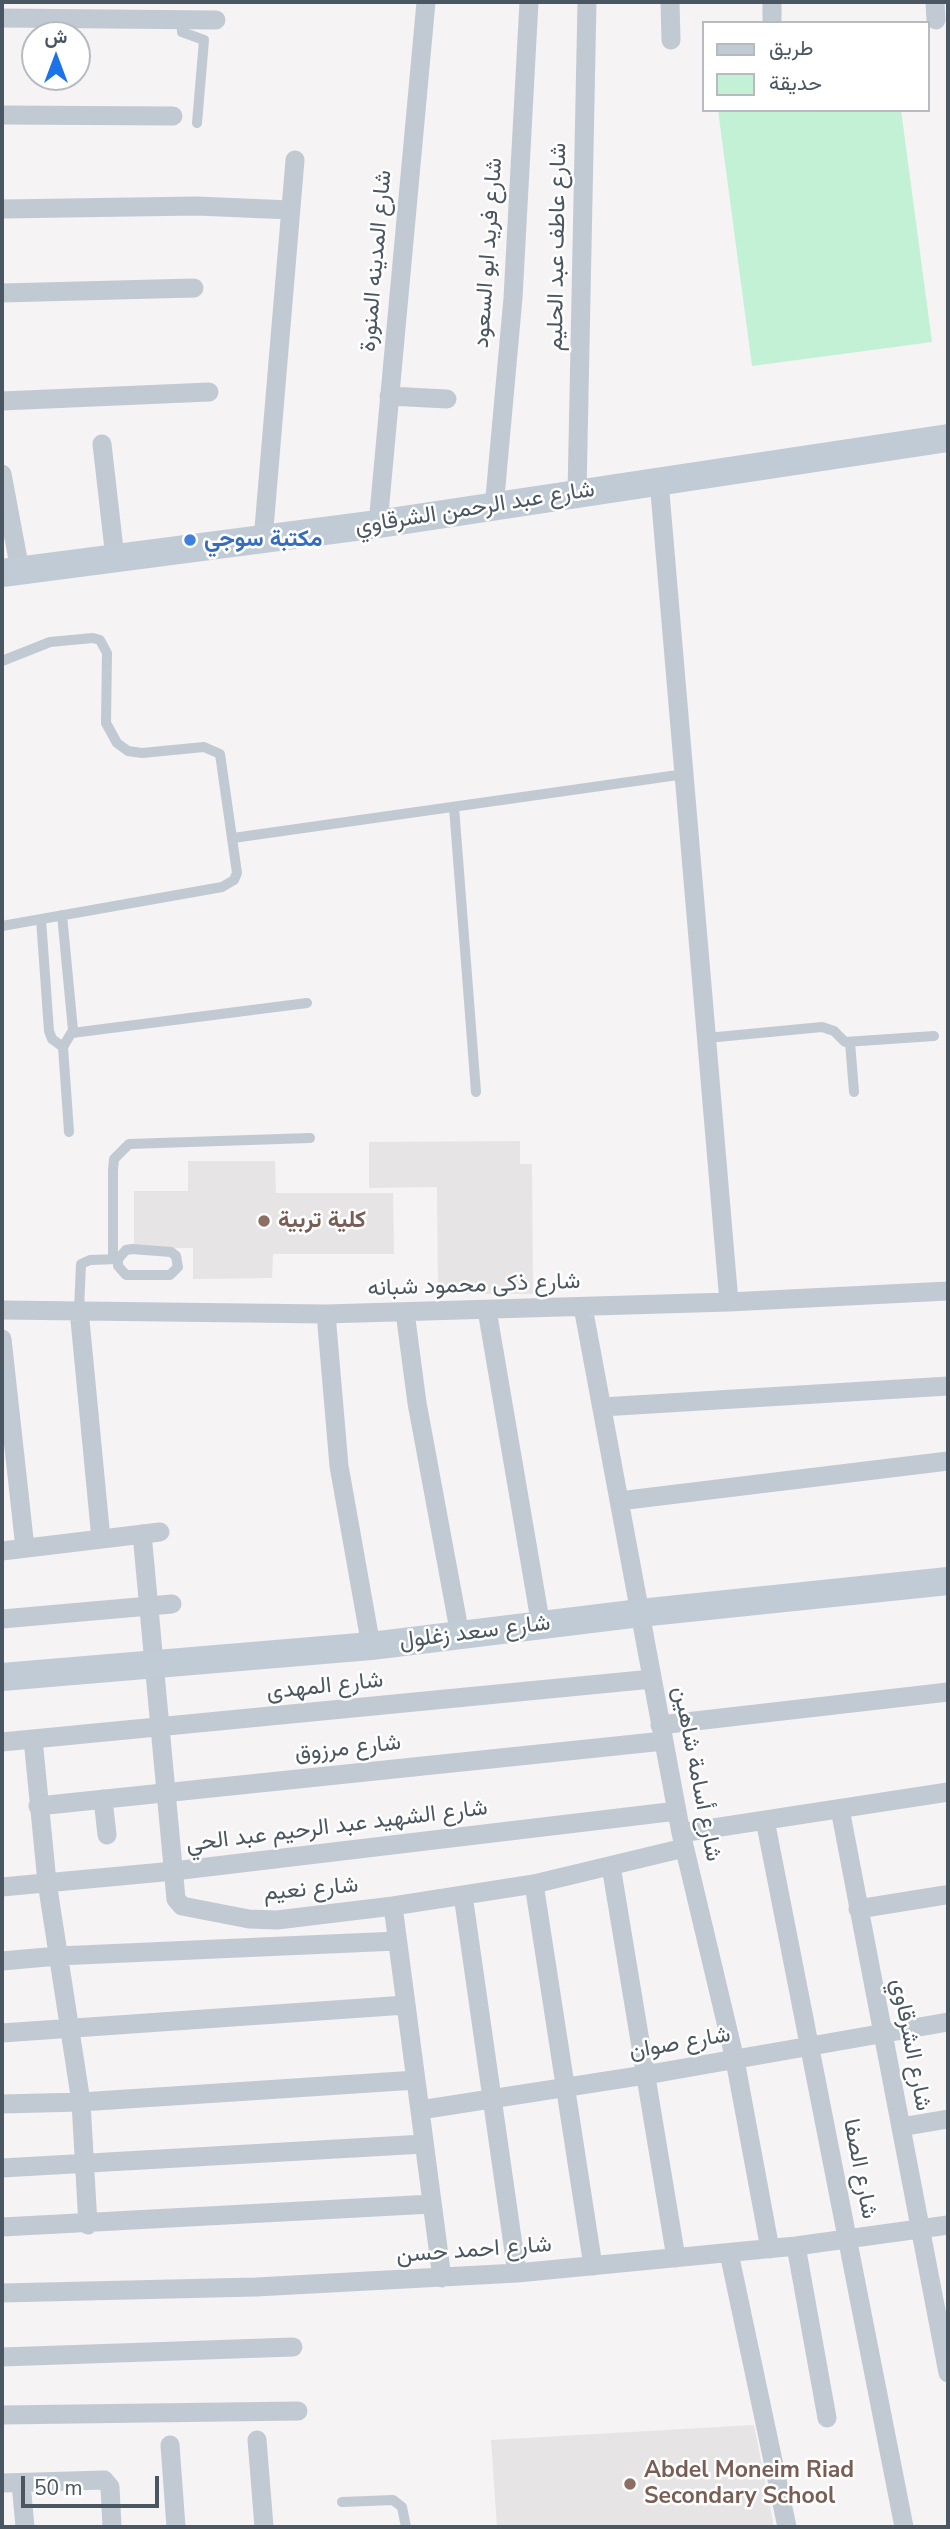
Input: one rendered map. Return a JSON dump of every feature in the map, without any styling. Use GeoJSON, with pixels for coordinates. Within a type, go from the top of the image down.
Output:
{"type":"FeatureCollection","features":[{"type":"Feature","properties":{"kind":"street","name":"شارع المدينه المنورة"},"geometry":{"type":"LineString","coordinates":[[378,524],[426,2]]}},
{"type":"Feature","properties":{"kind":"street","name":"شارع فريد ابو السعود"},"geometry":{"type":"LineString","coordinates":[[494,508],[513,298],[529,2]]}},
{"type":"Feature","properties":{"kind":"street","name":"شارع عاطف عبد الحليم"},"geometry":{"type":"LineString","coordinates":[[577,493],[587,2]]}},
{"type":"Feature","properties":{"kind":"street"},"geometry":{"type":"LineString","coordinates":[[670,2],[671,40]]}},
{"type":"Feature","properties":{"kind":"street"},"geometry":{"type":"LineString","coordinates":[[772,2],[772,21]]}},
{"type":"Feature","properties":{"kind":"street"},"geometry":{"type":"LineString","coordinates":[[2,18],[58,10],[216,20]]}},
{"type":"Feature","properties":{"kind":"street"},"geometry":{"type":"LineString","coordinates":[[2,114],[173,116]]}},
{"type":"Feature","properties":{"kind":"street"},"geometry":{"type":"LineString","coordinates":[[263,540],[295,160]]}},
{"type":"Feature","properties":{"kind":"street"},"geometry":{"type":"LineString","coordinates":[[2,209],[207,206],[290,209]]}},
{"type":"Feature","properties":{"kind":"street"},"geometry":{"type":"LineString","coordinates":[[2,293],[194,288]]}},
{"type":"Feature","properties":{"kind":"street"},"geometry":{"type":"LineString","coordinates":[[2,401],[209,392]]}},
{"type":"Feature","properties":{"kind":"street"},"geometry":{"type":"LineString","coordinates":[[389,396],[447,399]]}},
{"type":"Feature","properties":{"kind":"street","name":"شارع عبد الرحمن الشرقاوي"},"geometry":{"type":"LineString","coordinates":[[11,572],[494,508],[577,493],[948,438]]}},
{"type":"Feature","properties":{"kind":"street"},"geometry":{"type":"LineString","coordinates":[[102,444],[115,558]]}},
{"type":"Feature","properties":{"kind":"street"},"geometry":{"type":"LineString","coordinates":[[2,474],[11,572]]}},
{"type":"Feature","properties":{"kind":"street"},"geometry":{"type":"LineString","coordinates":[[659,481],[729,1302]]}},
{"type":"Feature","properties":{"kind":"street","name":"شارع ذكى محمود شبانه"},"geometry":{"type":"LineString","coordinates":[[2,1310],[326,1314],[729,1302],[948,1291]]}},
{"type":"Feature","properties":{"kind":"street","name":"شارع أسامة شاهين"},"geometry":{"type":"LineString","coordinates":[[583,1307],[682,1841],[735,2060],[771,2249]]}},
{"type":"Feature","properties":{"kind":"street"},"geometry":{"type":"LineString","coordinates":[[2,1551],[101,1539],[79,1310]]}},
{"type":"Feature","properties":{"kind":"street"},"geometry":{"type":"LineString","coordinates":[[487,1310],[541,1626]]}},
{"type":"Feature","properties":{"kind":"street"},"geometry":{"type":"LineString","coordinates":[[405,1312],[417,1402],[460,1635]]}},
{"type":"Feature","properties":{"kind":"street"},"geometry":{"type":"LineString","coordinates":[[326,1314],[336,1450],[371,1646]]}},
{"type":"Feature","properties":{"kind":"street"},"geometry":{"type":"LineString","coordinates":[[2,1339],[25,1548]]}},
{"type":"Feature","properties":{"kind":"street"},"geometry":{"type":"LineString","coordinates":[[601,1407],[948,1386]]}},
{"type":"Feature","properties":{"kind":"street"},"geometry":{"type":"LineString","coordinates":[[619,1501],[948,1461]]}},
{"type":"Feature","properties":{"kind":"street","name":"شارع نعيم"},"geometry":{"type":"LineString","coordinates":[[101,1539],[151,1533],[148,1606],[176,1899],[182,1906],[249,1919],[277,1920],[393,1906],[534,1884],[611,1866],[682,1841]]}},
{"type":"Feature","properties":{"kind":"street","name":"شارع سعد زغلول"},"geometry":{"type":"LineString","coordinates":[[2,1677],[371,1646],[640,1613],[948,1581]]}},
{"type":"Feature","properties":{"kind":"street"},"geometry":{"type":"LineString","coordinates":[[2,1619],[172,1604]]}},
{"type":"Feature","properties":{"kind":"street","name":"شارع المهدى"},"geometry":{"type":"LineString","coordinates":[[2,1742],[652,1679]]}},
{"type":"Feature","properties":{"kind":"street","name":"شارع مرزوق"},"geometry":{"type":"LineString","coordinates":[[38,1805],[662,1733],[948,1692]]}},
{"type":"Feature","properties":{"kind":"street"},"geometry":{"type":"LineString","coordinates":[[33,1739],[47,1882],[72,2029],[81,2102],[88,2225]]}},
{"type":"Feature","properties":{"kind":"street"},"geometry":{"type":"LineString","coordinates":[[682,1841],[765,1820],[948,1792]]}},
{"type":"Feature","properties":{"kind":"street"},"geometry":{"type":"LineString","coordinates":[[103,1799],[107,1835]]}},
{"type":"Feature","properties":{"kind":"street","name":"شارع الشرقاوي"},"geometry":{"type":"LineString","coordinates":[[839,1809],[948,2373]]}},
{"type":"Feature","properties":{"kind":"street","name":"شارع الشهيد عبد الرحيم عبد الحي"},"geometry":{"type":"LineString","coordinates":[[2,1886],[174,1871],[677,1811]]}},
{"type":"Feature","properties":{"kind":"street","name":"شارع الصفا"},"geometry":{"type":"LineString","coordinates":[[765,1820],[904,2527]]}},
{"type":"Feature","properties":{"kind":"street"},"geometry":{"type":"LineString","coordinates":[[611,1866],[676,2258]]}},
{"type":"Feature","properties":{"kind":"street"},"geometry":{"type":"LineString","coordinates":[[534,1884],[593,2266]]}},
{"type":"Feature","properties":{"kind":"street"},"geometry":{"type":"LineString","coordinates":[[463,1895],[517,2273]]}},
{"type":"Feature","properties":{"kind":"street"},"geometry":{"type":"LineString","coordinates":[[858,1909],[945,1895]]}},
{"type":"Feature","properties":{"kind":"street"},"geometry":{"type":"LineString","coordinates":[[393,1906],[442,2278]]}},
{"type":"Feature","properties":{"kind":"street"},"geometry":{"type":"LineString","coordinates":[[2,1961],[58,1956],[397,1941]]}},
{"type":"Feature","properties":{"kind":"street"},"geometry":{"type":"LineString","coordinates":[[2,2033],[406,2005]]}},
{"type":"Feature","properties":{"kind":"street","name":"شارع صوان"},"geometry":{"type":"LineString","coordinates":[[420,2110],[645,2075],[948,2022]]}},
{"type":"Feature","properties":{"kind":"street"},"geometry":{"type":"LineString","coordinates":[[2,2104],[81,2102],[416,2080]]}},
{"type":"Feature","properties":{"kind":"street"},"geometry":{"type":"LineString","coordinates":[[901,2127],[948,2119]]}},
{"type":"Feature","properties":{"kind":"street"},"geometry":{"type":"LineString","coordinates":[[2,2168],[424,2144]]}},
{"type":"Feature","properties":{"kind":"street"},"geometry":{"type":"LineString","coordinates":[[2,2227],[88,2225],[432,2204]]}},
{"type":"Feature","properties":{"kind":"street","name":"شارع احمد حسن"},"geometry":{"type":"LineString","coordinates":[[2,2293],[256,2287],[517,2273],[771,2249],[948,2225]]}},
{"type":"Feature","properties":{"kind":"street"},"geometry":{"type":"LineString","coordinates":[[796,2246],[827,2418]]}},
{"type":"Feature","properties":{"kind":"street"},"geometry":{"type":"LineString","coordinates":[[729,2253],[787,2527]]}},
{"type":"Feature","properties":{"kind":"street"},"geometry":{"type":"LineString","coordinates":[[2,2357],[293,2347]]}},
{"type":"Feature","properties":{"kind":"street"},"geometry":{"type":"LineString","coordinates":[[2,2415],[298,2411]]}},
{"type":"Feature","properties":{"kind":"street"},"geometry":{"type":"LineString","coordinates":[[257,2440],[264,2527]]}},
{"type":"Feature","properties":{"kind":"street"},"geometry":{"type":"LineString","coordinates":[[170,2445],[176,2527]]}},
{"type":"Feature","properties":{"kind":"street"},"geometry":{"type":"LineString","coordinates":[[25,2527],[11,2483],[107,2482],[110,2487],[112,2527]]}},
{"type":"Feature","properties":{"kind":"lane"},"geometry":{"type":"LineString","coordinates":[[181,18],[182,32],[204,40],[197,123]]}},
{"type":"Feature","properties":{"kind":"lane"},"geometry":{"type":"LineString","coordinates":[[2,661],[50,642],[100,640],[107,653],[106,723],[109,733],[128,751],[142,753],[204,747],[220,754],[237,873],[229,885],[2,926]]}},
{"type":"Feature","properties":{"kind":"lane"},"geometry":{"type":"LineString","coordinates":[[233,838],[685,774]]}},
{"type":"Feature","properties":{"kind":"lane"},"geometry":{"type":"LineString","coordinates":[[454,807],[476,1092]]}},
{"type":"Feature","properties":{"kind":"lane"},"geometry":{"type":"LineString","coordinates":[[62,915],[72,1033],[63,1047],[69,1132]]}},
{"type":"Feature","properties":{"kind":"lane"},"geometry":{"type":"LineString","coordinates":[[41,919],[49,1031],[52,1039],[63,1047]]}},
{"type":"Feature","properties":{"kind":"lane"},"geometry":{"type":"LineString","coordinates":[[72,1033],[307,1003]]}},
{"type":"Feature","properties":{"kind":"lane"},"geometry":{"type":"LineString","coordinates":[[707,1038],[822,1027],[850,1042],[934,1036]]}},
{"type":"Feature","properties":{"kind":"lane"},"geometry":{"type":"LineString","coordinates":[[850,1042],[854,1092]]}},
{"type":"Feature","properties":{"kind":"lane"},"geometry":{"type":"LineString","coordinates":[[79,1310],[78,1273],[81,1264],[90,1260],[115,1259],[126,1250],[132,1249],[166,1251],[176,1256],[178,1268],[170,1275],[132,1275],[121,1271],[115,1259],[114,1159],[129,1144],[310,1138]]}},
{"type":"Feature","properties":{"kind":"lane"},"geometry":{"type":"LineString","coordinates":[[342,2502],[393,2500],[402,2507],[407,2527]]}},
{"type":"Feature","properties":{"kind":"shaded area","name":"كلية تربية"},"geometry":{"type":"Polygon","coordinates":[[[520,1141],[520,1164],[532,1164],[533,1294],[438,1294],[437,1187],[369,1188],[369,1142],[520,1141]]]}},
{"type":"Feature","properties":{"kind":"shaded area","name":"كلية تربية"},"geometry":{"type":"Polygon","coordinates":[[[188,1161],[275,1161],[276,1193],[393,1193],[394,1254],[273,1254],[272,1278],[193,1279],[193,1248],[134,1248],[134,1191],[188,1191],[188,1161]]]}},
{"type":"Feature","properties":{"kind":"shaded area","name":"Abdel Moneim Riad Secondary School"},"geometry":{"type":"Polygon","coordinates":[[[754,2425],[774,2527],[497,2527],[491,2440],[754,2425]]]}},
{"type":"Feature","properties":{"kind":"green space"},"geometry":{"type":"Polygon","coordinates":[[[718,112],[901,112],[932,342],[752,366],[718,112]]]}},
{"type":"Feature","properties":{"kind":"place","name":"مكتبة سوجي"},"geometry":{"type":"Point","coordinates":[190,540]}},
{"type":"Feature","properties":{"kind":"place","name":"كلية تربية"},"geometry":{"type":"Point","coordinates":[264,1221]}},
{"type":"Feature","properties":{"kind":"place","name":"Abdel Moneim Riad Secondary School"},"geometry":{"type":"Point","coordinates":[630,2484]}}]}
